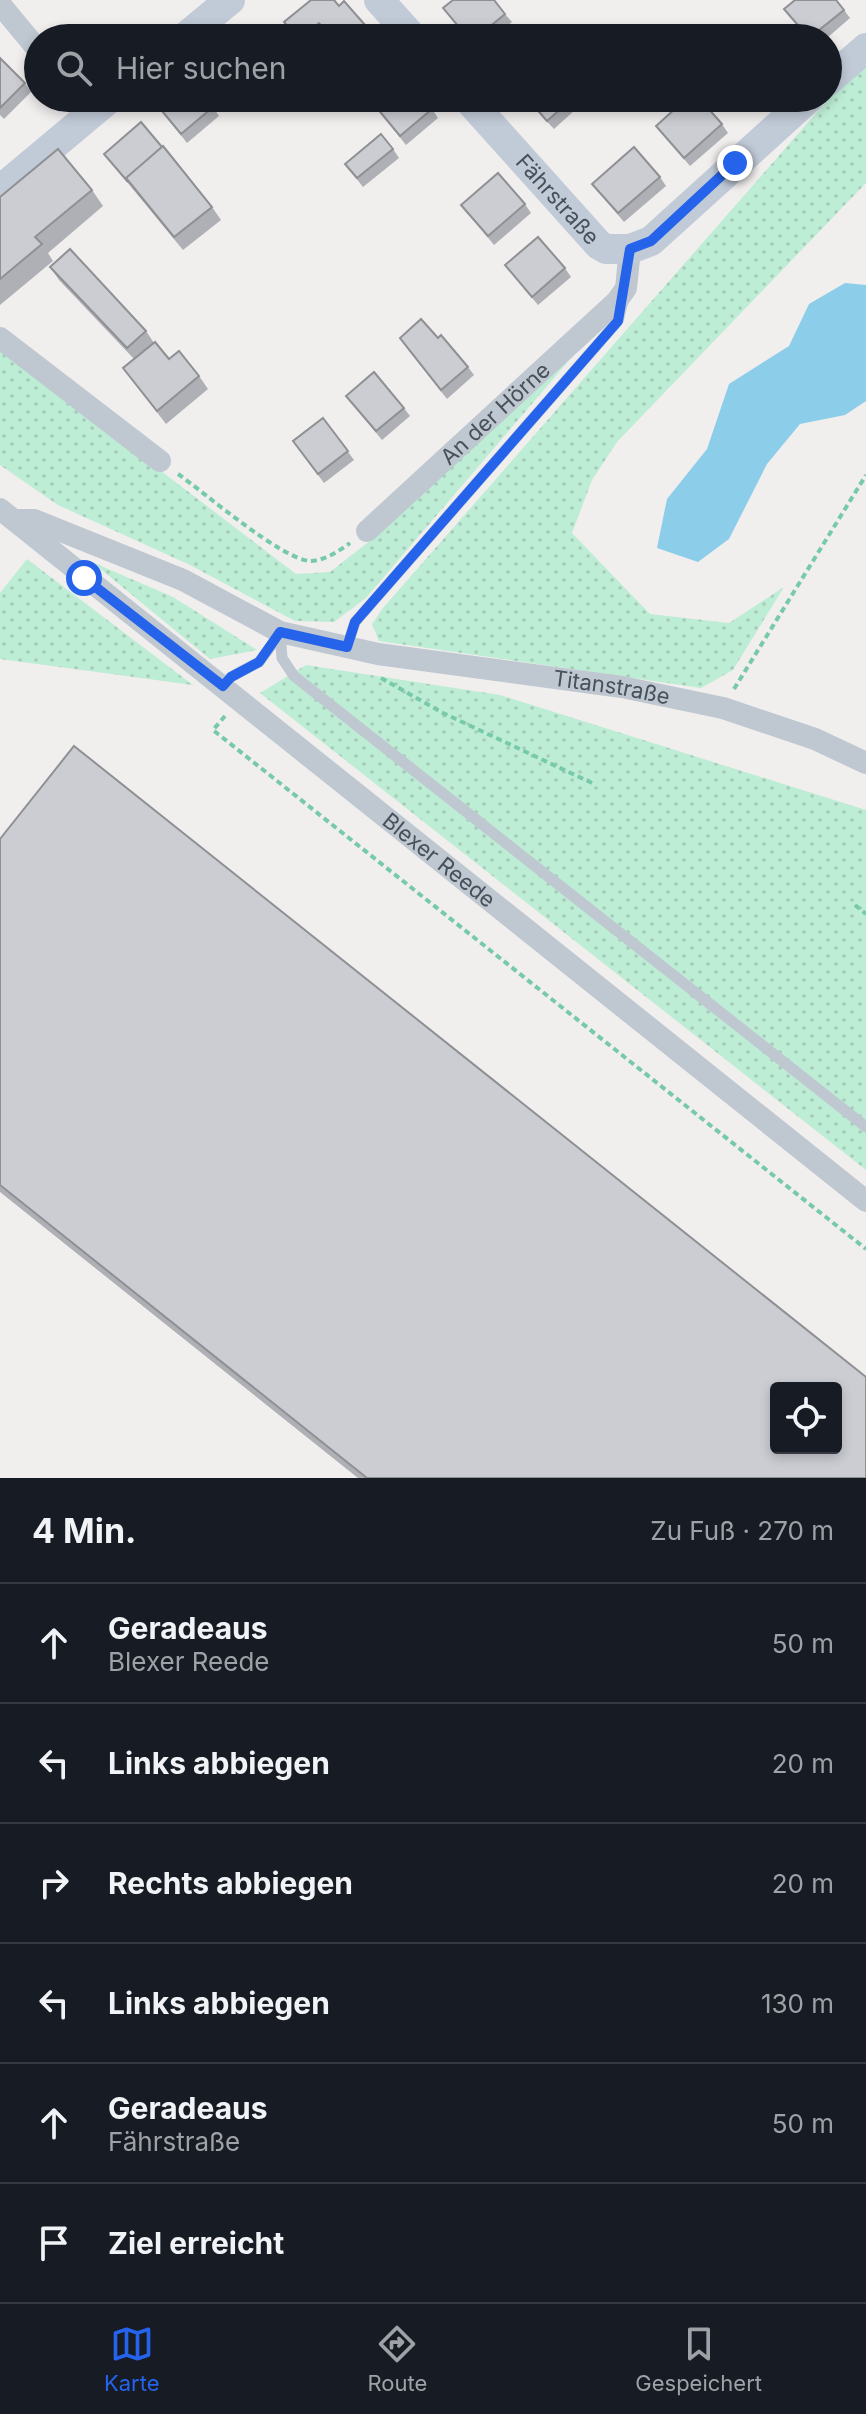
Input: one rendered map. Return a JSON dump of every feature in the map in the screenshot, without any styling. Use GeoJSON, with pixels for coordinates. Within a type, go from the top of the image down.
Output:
{"type":"FeatureCollection","features":[{"type":"Feature","properties":{"kind":"street"},"geometry":{"type":"LineString","coordinates":[[201,24],[230,0]]}},
{"type":"Feature","properties":{"kind":"street"},"geometry":{"type":"LineString","coordinates":[[379,0],[400,24]]}},
{"type":"Feature","properties":{"kind":"street"},"geometry":{"type":"LineString","coordinates":[[0,4],[24,33]]}},
{"type":"Feature","properties":{"kind":"street"},"geometry":{"type":"LineString","coordinates":[[842,69],[866,48]]}},
{"type":"Feature","properties":{"kind":"street"},"geometry":{"type":"LineString","coordinates":[[0,190],[82,112]]}},
{"type":"Feature","properties":{"kind":"street","name":"Fährstraße"},"geometry":{"type":"LineString","coordinates":[[480,112],[599,245],[606,249],[630,249],[651,241],[794,112]]}},
{"type":"Feature","properties":{"kind":"street"},"geometry":{"type":"LineString","coordinates":[[626,288],[630,249]]}},
{"type":"Feature","properties":{"kind":"street","name":"An der Hörne"},"geometry":{"type":"LineString","coordinates":[[367,531],[558,357],[626,288]]}},
{"type":"Feature","properties":{"kind":"street"},"geometry":{"type":"LineString","coordinates":[[0,338],[160,461]]}},
{"type":"Feature","properties":{"kind":"street"},"geometry":{"type":"LineString","coordinates":[[7,515],[34,520],[183,580],[280,632]]}},
{"type":"Feature","properties":{"kind":"street","name":"Blexer Reede"},"geometry":{"type":"LineString","coordinates":[[7,515],[866,1201]]}},
{"type":"Feature","properties":{"kind":"street","name":"Titanstraße"},"geometry":{"type":"LineString","coordinates":[[280,632],[378,654],[622,687],[723,708],[815,739],[866,763]]}},
{"type":"Feature","properties":{"kind":"lane"},"geometry":{"type":"LineString","coordinates":[[347,647],[355,622],[618,321],[626,288]]}},
{"type":"Feature","properties":{"kind":"lane"},"geometry":{"type":"LineString","coordinates":[[231,693],[231,677],[259,662],[280,632]]}},
{"type":"Feature","properties":{"kind":"lane"},"geometry":{"type":"LineString","coordinates":[[280,632],[282,658],[294,676],[866,1127]]}},
{"type":"Feature","properties":{"kind":"path"},"geometry":{"type":"LineString","coordinates":[[160,461],[284,552],[310,561],[336,554],[367,531]]}},
{"type":"Feature","properties":{"kind":"path"},"geometry":{"type":"LineString","coordinates":[[723,708],[866,475]]}},
{"type":"Feature","properties":{"kind":"path"},"geometry":{"type":"LineString","coordinates":[[378,654],[375,668],[387,684],[592,783]]}},
{"type":"Feature","properties":{"kind":"path"},"geometry":{"type":"LineString","coordinates":[[231,693],[213,730],[866,1249]]}},
{"type":"Feature","properties":{"kind":"path"},"geometry":{"type":"LineString","coordinates":[[855,905],[866,914]]}},
{"type":"Feature","properties":{"kind":"green space"},"geometry":{"type":"Polygon","coordinates":[[[866,67],[866,183],[617,442],[592,480],[572,533],[650,614],[729,623],[784,587],[733,670],[701,688],[379,641],[372,624],[383,608],[817,112],[842,112],[842,87],[866,67]]]}},
{"type":"Feature","properties":{"kind":"green space"},"geometry":{"type":"Polygon","coordinates":[[[0,348],[296,574],[330,572],[371,540],[577,351],[366,598],[334,622],[295,621],[190,565],[58,505],[0,465],[0,348]]]}},
{"type":"Feature","properties":{"kind":"green space"},"geometry":{"type":"Polygon","coordinates":[[[27,559],[193,685],[0,659],[0,593],[27,559]]]}},
{"type":"Feature","properties":{"kind":"green space"},"geometry":{"type":"Polygon","coordinates":[[[92,562],[173,597],[257,650],[210,659],[92,562]]]}},
{"type":"Feature","properties":{"kind":"green space"},"geometry":{"type":"Polygon","coordinates":[[[306,665],[500,695],[866,810],[866,1170],[260,693],[306,665]]]}},
{"type":"Feature","properties":{"kind":"water"},"geometry":{"type":"Polygon","coordinates":[[[845,283],[866,285],[866,401],[845,415],[800,424],[767,464],[729,539],[698,562],[657,548],[667,499],[707,449],[729,384],[789,346],[809,304],[845,283]]]}},
{"type":"Feature","properties":{"kind":"building"},"geometry":{"type":"Polygon","coordinates":[[[311,0],[334,0],[339,6],[344,1],[364,24],[286,24],[284,22],[311,0]]]}},
{"type":"Feature","properties":{"kind":"building"},"geometry":{"type":"Polygon","coordinates":[[[453,0],[494,0],[505,14],[493,24],[456,24],[443,8],[453,0]]]}},
{"type":"Feature","properties":{"kind":"building"},"geometry":{"type":"Polygon","coordinates":[[[795,0],[836,0],[844,10],[826,24],[797,24],[784,9],[795,0]]]}},
{"type":"Feature","properties":{"kind":"building"},"geometry":{"type":"Polygon","coordinates":[[[0,58],[24,84],[0,108],[0,58]]]}},
{"type":"Feature","properties":{"kind":"building"},"geometry":{"type":"Polygon","coordinates":[[[163,112],[207,112],[181,134],[163,112]]]}},
{"type":"Feature","properties":{"kind":"building"},"geometry":{"type":"Polygon","coordinates":[[[380,112],[428,112],[400,136],[380,112]]]}},
{"type":"Feature","properties":{"kind":"building"},"geometry":{"type":"Polygon","coordinates":[[[539,112],[557,112],[547,121],[539,112]]]}},
{"type":"Feature","properties":{"kind":"building"},"geometry":{"type":"Polygon","coordinates":[[[672,112],[711,112],[722,124],[684,158],[656,126],[672,112]]]}},
{"type":"Feature","properties":{"kind":"building"},"geometry":{"type":"Polygon","coordinates":[[[141,122],[162,147],[126,178],[128,182],[104,154],[141,122]]]}},
{"type":"Feature","properties":{"kind":"building"},"geometry":{"type":"Polygon","coordinates":[[[381,134],[393,149],[357,178],[345,164],[381,134]]]}},
{"type":"Feature","properties":{"kind":"building"},"geometry":{"type":"Polygon","coordinates":[[[163,146],[212,207],[174,237],[126,178],[163,146]]]}},
{"type":"Feature","properties":{"kind":"building"},"geometry":{"type":"Polygon","coordinates":[[[634,147],[660,177],[618,213],[592,184],[634,147]]]}},
{"type":"Feature","properties":{"kind":"building"},"geometry":{"type":"Polygon","coordinates":[[[58,149],[92,190],[35,237],[42,244],[0,279],[0,197],[58,149]]]}},
{"type":"Feature","properties":{"kind":"building"},"geometry":{"type":"Polygon","coordinates":[[[498,173],[525,204],[488,236],[461,205],[498,173]]]}},
{"type":"Feature","properties":{"kind":"building"},"geometry":{"type":"Polygon","coordinates":[[[538,237],[565,268],[532,297],[505,265],[538,237]]]}},
{"type":"Feature","properties":{"kind":"building"},"geometry":{"type":"Polygon","coordinates":[[[70,249],[146,331],[127,348],[50,267],[70,249]]]}},
{"type":"Feature","properties":{"kind":"building"},"geometry":{"type":"Polygon","coordinates":[[[421,319],[438,338],[441,335],[468,367],[441,390],[400,338],[421,319]]]}},
{"type":"Feature","properties":{"kind":"building"},"geometry":{"type":"Polygon","coordinates":[[[155,342],[169,359],[179,351],[199,376],[157,411],[123,368],[155,342]]]}},
{"type":"Feature","properties":{"kind":"building"},"geometry":{"type":"Polygon","coordinates":[[[374,372],[404,408],[376,431],[346,396],[374,372]]]}},
{"type":"Feature","properties":{"kind":"building"},"geometry":{"type":"Polygon","coordinates":[[[323,418],[348,451],[318,474],[293,441],[323,418]]]}},
{"type":"Feature","properties":{"kind":"building"},"geometry":{"type":"Polygon","coordinates":[[[74,746],[866,1377],[866,1478],[367,1478],[0,1185],[0,839],[74,746]]]}},
{"type":"Feature","properties":{"kind":"route"},"geometry":{"type":"LineString","coordinates":[[84,578],[223,686],[231,677],[259,662],[280,632],[347,647],[355,622],[618,321],[630,266],[630,249],[651,241],[735,163]]}}]}
